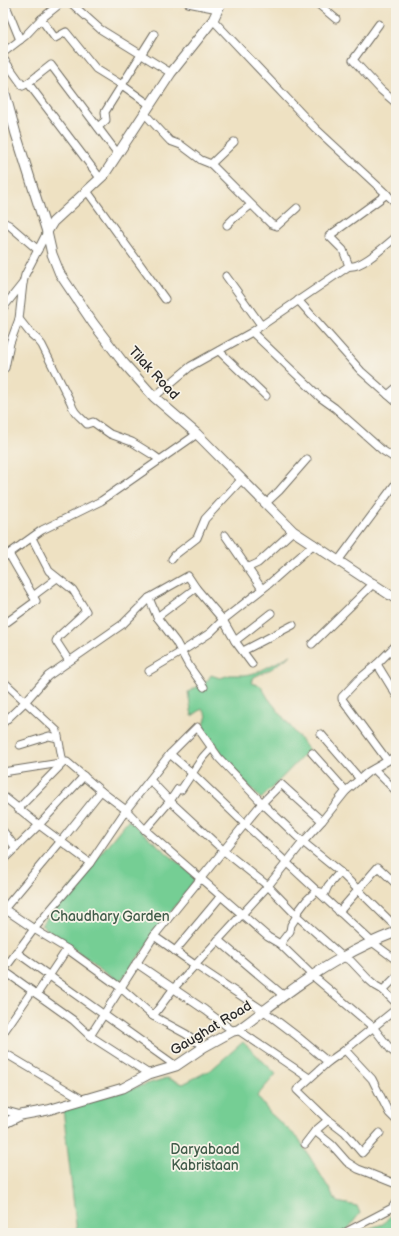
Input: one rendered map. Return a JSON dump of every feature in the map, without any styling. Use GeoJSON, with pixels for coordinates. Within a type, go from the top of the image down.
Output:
{"type":"FeatureCollection","features":[{"type":"Feature","properties":{"kind":"main road"},"geometry":{"type":"LineString","coordinates":[[47,232],[53,222],[104,175],[171,73],[213,20],[219,6]]}},
{"type":"Feature","properties":{"kind":"main road","name":"Tilak Road"},"geometry":{"type":"LineString","coordinates":[[3,86],[16,134],[47,232],[52,254],[60,274],[93,323],[122,361],[154,397],[197,434],[293,531],[374,583],[396,599]]}},
{"type":"Feature","properties":{"kind":"main road","name":"Gaughat Road"},"geometry":{"type":"LineString","coordinates":[[3,1124],[21,1115],[48,1110],[123,1088],[149,1074],[176,1066],[204,1047],[235,1030],[343,957],[396,932]]}},
{"type":"Feature","properties":{"kind":"street"},"geometry":{"type":"LineString","coordinates":[[5,3],[20,40]]}},
{"type":"Feature","properties":{"kind":"street"},"geometry":{"type":"LineString","coordinates":[[3,53],[20,40],[61,3]]}},
{"type":"Feature","properties":{"kind":"street"},"geometry":{"type":"LineString","coordinates":[[71,3],[100,29],[171,73]]}},
{"type":"Feature","properties":{"kind":"street"},"geometry":{"type":"LineString","coordinates":[[188,3],[219,6]]}},
{"type":"Feature","properties":{"kind":"street"},"geometry":{"type":"LineString","coordinates":[[317,3],[336,19]]}},
{"type":"Feature","properties":{"kind":"street"},"geometry":{"type":"LineString","coordinates":[[42,19],[56,38],[66,32],[96,69],[150,105]]}},
{"type":"Feature","properties":{"kind":"street"},"geometry":{"type":"LineString","coordinates":[[213,20],[315,128],[396,203]]}},
{"type":"Feature","properties":{"kind":"street"},"geometry":{"type":"LineString","coordinates":[[379,24],[353,60],[381,90],[396,103]]}},
{"type":"Feature","properties":{"kind":"street"},"geometry":{"type":"LineString","coordinates":[[98,127],[106,120],[105,112],[154,34]]}},
{"type":"Feature","properties":{"kind":"street"},"geometry":{"type":"LineString","coordinates":[[3,58],[23,86],[51,65],[118,154]]}},
{"type":"Feature","properties":{"kind":"street"},"geometry":{"type":"LineString","coordinates":[[28,83],[100,178]]}},
{"type":"Feature","properties":{"kind":"street"},"geometry":{"type":"LineString","coordinates":[[145,114],[170,141],[181,145],[201,160],[211,164],[271,224],[278,226],[297,208]]}},
{"type":"Feature","properties":{"kind":"street"},"geometry":{"type":"LineString","coordinates":[[211,164],[234,142]]}},
{"type":"Feature","properties":{"kind":"street"},"geometry":{"type":"LineString","coordinates":[[87,191],[165,299]]}},
{"type":"Feature","properties":{"kind":"street"},"geometry":{"type":"LineString","coordinates":[[349,266],[343,250],[330,236],[387,194]]}},
{"type":"Feature","properties":{"kind":"street"},"geometry":{"type":"LineString","coordinates":[[227,225],[251,205]]}},
{"type":"Feature","properties":{"kind":"street"},"geometry":{"type":"LineString","coordinates":[[3,222],[9,225],[38,250]]}},
{"type":"Feature","properties":{"kind":"street"},"geometry":{"type":"LineString","coordinates":[[3,369],[5,368],[10,343],[19,319],[23,283],[47,232]]}},
{"type":"Feature","properties":{"kind":"street"},"geometry":{"type":"LineString","coordinates":[[154,397],[191,366],[252,332],[349,266],[357,266],[375,255],[396,237]]}},
{"type":"Feature","properties":{"kind":"street"},"geometry":{"type":"LineString","coordinates":[[226,276],[261,325]]}},
{"type":"Feature","properties":{"kind":"street"},"geometry":{"type":"LineString","coordinates":[[3,308],[23,283]]}},
{"type":"Feature","properties":{"kind":"street"},"geometry":{"type":"LineString","coordinates":[[298,300],[361,371],[396,402]]}},
{"type":"Feature","properties":{"kind":"street"},"geometry":{"type":"LineString","coordinates":[[19,319],[42,345],[76,414],[87,424],[93,422],[110,434],[132,442],[160,460]]}},
{"type":"Feature","properties":{"kind":"street"},"geometry":{"type":"LineString","coordinates":[[252,332],[320,398],[335,408],[382,450],[396,459]]}},
{"type":"Feature","properties":{"kind":"street"},"geometry":{"type":"LineString","coordinates":[[219,351],[266,396]]}},
{"type":"Feature","properties":{"kind":"street"},"geometry":{"type":"LineString","coordinates":[[388,395],[396,388]]}},
{"type":"Feature","properties":{"kind":"street"},"geometry":{"type":"LineString","coordinates":[[3,625],[36,601],[6,556],[42,530],[101,501],[197,434]]}},
{"type":"Feature","properties":{"kind":"street"},"geometry":{"type":"LineString","coordinates":[[266,503],[279,491],[307,459]]}},
{"type":"Feature","properties":{"kind":"street"},"geometry":{"type":"LineString","coordinates":[[172,559],[174,555],[197,538],[206,519],[242,479]]}},
{"type":"Feature","properties":{"kind":"street"},"geometry":{"type":"LineString","coordinates":[[338,561],[394,488]]}},
{"type":"Feature","properties":{"kind":"street"},"geometry":{"type":"LineString","coordinates":[[248,568],[258,563],[293,531]]}},
{"type":"Feature","properties":{"kind":"street"},"geometry":{"type":"LineString","coordinates":[[225,535],[262,589]]}},
{"type":"Feature","properties":{"kind":"street"},"geometry":{"type":"LineString","coordinates":[[32,538],[49,571],[74,590],[86,611],[59,636],[56,641],[68,661]]}},
{"type":"Feature","properties":{"kind":"street"},"geometry":{"type":"LineString","coordinates":[[149,671],[210,633],[223,620],[262,589],[314,544]]}},
{"type":"Feature","properties":{"kind":"street"},"geometry":{"type":"LineString","coordinates":[[3,723],[25,702],[48,676],[123,624],[149,598],[188,576],[196,588],[223,620],[235,641],[252,664]]}},
{"type":"Feature","properties":{"kind":"street"},"geometry":{"type":"LineString","coordinates":[[33,596],[58,578]]}},
{"type":"Feature","properties":{"kind":"street"},"geometry":{"type":"LineString","coordinates":[[312,644],[374,583]]}},
{"type":"Feature","properties":{"kind":"street"},"geometry":{"type":"LineString","coordinates":[[157,617],[196,588]]}},
{"type":"Feature","properties":{"kind":"street"},"geometry":{"type":"LineString","coordinates":[[149,598],[157,617],[176,642],[204,687]]}},
{"type":"Feature","properties":{"kind":"street"},"geometry":{"type":"LineString","coordinates":[[235,641],[271,613]]}},
{"type":"Feature","properties":{"kind":"street"},"geometry":{"type":"LineString","coordinates":[[243,652],[293,625]]}},
{"type":"Feature","properties":{"kind":"street"},"geometry":{"type":"LineString","coordinates":[[387,760],[342,699],[343,695],[351,686],[396,645]]}},
{"type":"Feature","properties":{"kind":"street"},"geometry":{"type":"LineString","coordinates":[[376,664],[396,696]]}},
{"type":"Feature","properties":{"kind":"street"},"geometry":{"type":"LineString","coordinates":[[3,681],[56,731],[63,763]]}},
{"type":"Feature","properties":{"kind":"street"},"geometry":{"type":"LineString","coordinates":[[149,1074],[90,1036],[73,1020],[3,971],[16,952],[90,863],[126,810],[170,754],[197,728],[220,758],[262,803],[303,842],[340,872],[396,927]]}},
{"type":"Feature","properties":{"kind":"street"},"geometry":{"type":"LineString","coordinates":[[321,734],[360,779]]}},
{"type":"Feature","properties":{"kind":"street"},"geometry":{"type":"LineString","coordinates":[[20,745],[49,736],[58,738]]}},
{"type":"Feature","properties":{"kind":"street"},"geometry":{"type":"LineString","coordinates":[[145,830],[178,790],[181,790],[203,757],[212,747]]}},
{"type":"Feature","properties":{"kind":"street"},"geometry":{"type":"LineString","coordinates":[[312,753],[346,791]]}},
{"type":"Feature","properties":{"kind":"street"},"geometry":{"type":"LineString","coordinates":[[170,754],[339,912],[372,942],[396,960]]}},
{"type":"Feature","properties":{"kind":"street"},"geometry":{"type":"LineString","coordinates":[[153,1016],[174,988],[268,886],[346,791],[368,772],[396,756]]}},
{"type":"Feature","properties":{"kind":"street"},"geometry":{"type":"LineString","coordinates":[[3,772],[67,762],[126,810],[145,830],[268,937],[280,944],[313,976],[373,1027],[391,1050],[396,1054]]}},
{"type":"Feature","properties":{"kind":"street"},"geometry":{"type":"LineString","coordinates":[[18,809],[63,763]]}},
{"type":"Feature","properties":{"kind":"street"},"geometry":{"type":"LineString","coordinates":[[374,768],[396,791]]}},
{"type":"Feature","properties":{"kind":"street"},"geometry":{"type":"LineString","coordinates":[[3,860],[39,825],[84,776]]}},
{"type":"Feature","properties":{"kind":"street"},"geometry":{"type":"LineString","coordinates":[[150,780],[170,801],[224,851],[268,886],[297,916],[343,957],[351,961],[376,986],[384,990],[396,1003]]}},
{"type":"Feature","properties":{"kind":"street"},"geometry":{"type":"LineString","coordinates":[[90,1036],[154,936],[262,803],[281,784],[322,821]]}},
{"type":"Feature","properties":{"kind":"street"},"geometry":{"type":"LineString","coordinates":[[101,791],[61,841],[3,908],[34,930],[67,949],[121,988],[153,1016],[186,1034],[204,1047]]}},
{"type":"Feature","properties":{"kind":"street"},"geometry":{"type":"LineString","coordinates":[[3,796],[90,863]]}},
{"type":"Feature","properties":{"kind":"street"},"geometry":{"type":"LineString","coordinates":[[3,831],[16,848]]}},
{"type":"Feature","properties":{"kind":"street"},"geometry":{"type":"LineString","coordinates":[[339,912],[378,868],[396,884]]}},
{"type":"Feature","properties":{"kind":"street"},"geometry":{"type":"LineString","coordinates":[[316,890],[325,893],[328,886],[340,872]]}},
{"type":"Feature","properties":{"kind":"street"},"geometry":{"type":"LineString","coordinates":[[280,944],[290,931],[291,925],[306,901],[316,890]]}},
{"type":"Feature","properties":{"kind":"street"},"geometry":{"type":"LineString","coordinates":[[175,950],[221,896]]}},
{"type":"Feature","properties":{"kind":"street"},"geometry":{"type":"LineString","coordinates":[[154,936],[195,966],[264,1011],[328,1062]]}},
{"type":"Feature","properties":{"kind":"street"},"geometry":{"type":"LineString","coordinates":[[218,940],[284,996]]}},
{"type":"Feature","properties":{"kind":"street"},"geometry":{"type":"LineString","coordinates":[[3,1033],[50,975],[67,949]]}},
{"type":"Feature","properties":{"kind":"street"},"geometry":{"type":"LineString","coordinates":[[16,952],[176,1066]]}},
{"type":"Feature","properties":{"kind":"street"},"geometry":{"type":"LineString","coordinates":[[136,963],[309,1078]]}},
{"type":"Feature","properties":{"kind":"street"},"geometry":{"type":"LineString","coordinates":[[384,990],[396,977]]}},
{"type":"Feature","properties":{"kind":"street"},"geometry":{"type":"LineString","coordinates":[[380,1133],[362,1153],[345,1133],[328,1120],[297,1090],[328,1062],[396,1009]]}},
{"type":"Feature","properties":{"kind":"street"},"geometry":{"type":"LineString","coordinates":[[345,1050],[372,1079],[389,1113],[395,1115]]}},
{"type":"Feature","properties":{"kind":"street"},"geometry":{"type":"LineString","coordinates":[[3,1052],[82,1099]]}},
{"type":"Feature","properties":{"kind":"street"},"geometry":{"type":"LineString","coordinates":[[3,1110],[21,1115]]}},
{"type":"Feature","properties":{"kind":"street"},"geometry":{"type":"LineString","coordinates":[[305,1144],[315,1131],[328,1120]]}},
{"type":"Feature","properties":{"kind":"street"},"geometry":{"type":"LineString","coordinates":[[315,1131],[332,1145],[347,1162],[358,1170],[396,1184]]}},
{"type":"Feature","properties":{"kind":"street"},"geometry":{"type":"LineString","coordinates":[[345,1233],[392,1208],[396,1203]]}},
{"type":"Feature","properties":{"kind":"green space"},"geometry":{"type":"Polygon","coordinates":[[[291,655],[271,669],[254,677],[251,683],[261,686],[268,698],[309,750],[261,799],[235,771],[203,729],[207,715],[202,709],[192,716],[188,692],[207,681],[211,675],[220,678],[230,675],[245,675],[258,672],[291,655]]]}},
{"type":"Feature","properties":{"kind":"green space","name":"Chaudhary Garden"},"geometry":{"type":"Polygon","coordinates":[[[128,820],[196,878],[120,982],[41,925],[128,820]]]}},
{"type":"Feature","properties":{"kind":"green space","name":"Daryabaad Kabristaan"},"geometry":{"type":"Polygon","coordinates":[[[243,1042],[276,1074],[257,1096],[270,1113],[299,1139],[337,1202],[357,1206],[360,1213],[345,1233],[77,1233],[63,1109],[167,1078],[183,1084],[212,1069],[243,1042]]]}},
{"type":"Feature","properties":{"kind":"green space"},"geometry":{"type":"Polygon","coordinates":[[[391,1215],[396,1216],[396,1233],[355,1233],[383,1224],[391,1215]]]}}]}
